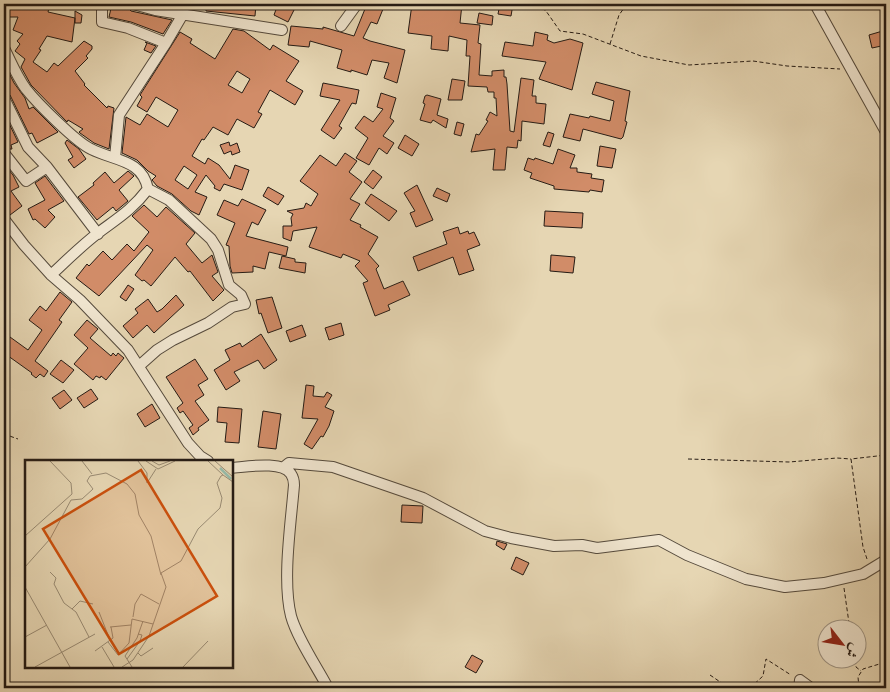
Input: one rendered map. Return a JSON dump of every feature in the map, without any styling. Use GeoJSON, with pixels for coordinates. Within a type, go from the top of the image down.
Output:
{"type":"FeatureCollection","features":[{"type":"Feature","properties":{"kind":"street"},"geometry":{"type":"LineString","coordinates":[[102,4],[102,22],[128,28],[166,43]]}},
{"type":"Feature","properties":{"kind":"street"},"geometry":{"type":"LineString","coordinates":[[133,4],[155,10],[282,30]]}},
{"type":"Feature","properties":{"kind":"street"},"geometry":{"type":"LineString","coordinates":[[342,26],[357,4]]}},
{"type":"Feature","properties":{"kind":"street"},"geometry":{"type":"LineString","coordinates":[[815,4],[886,132]]}},
{"type":"Feature","properties":{"kind":"street"},"geometry":{"type":"LineString","coordinates":[[115,158],[119,115],[183,14]]}},
{"type":"Feature","properties":{"kind":"street"},"geometry":{"type":"LineString","coordinates":[[4,48],[26,89],[45,108],[90,149],[133,165],[146,179],[148,189],[138,202],[51,275]]}},
{"type":"Feature","properties":{"kind":"street"},"geometry":{"type":"LineString","coordinates":[[4,100],[28,147],[47,167],[98,234]]}},
{"type":"Feature","properties":{"kind":"street"},"geometry":{"type":"LineString","coordinates":[[4,153],[26,181],[47,167]]}},
{"type":"Feature","properties":{"kind":"street"},"geometry":{"type":"LineString","coordinates":[[139,366],[157,350],[173,340],[208,323],[232,307],[245,304],[241,295],[229,285],[218,250],[211,239],[169,200],[148,189]]}},
{"type":"Feature","properties":{"kind":"street"},"geometry":{"type":"LineString","coordinates":[[4,219],[24,246],[51,275],[101,320],[128,350],[188,443],[206,460]]}},
{"type":"Feature","properties":{"kind":"street"},"geometry":{"type":"LineString","coordinates":[[284,467],[289,463],[333,467],[423,498],[485,531],[511,538],[554,546],[582,545],[597,548],[659,540],[687,555],[746,580],[785,587],[824,583],[863,574],[886,560]]}},
{"type":"Feature","properties":{"kind":"street"},"geometry":{"type":"LineString","coordinates":[[232,468],[270,465],[284,467],[292,474],[294,485],[288,599],[292,618],[328,688]]}},
{"type":"Feature","properties":{"kind":"street"},"geometry":{"type":"LineString","coordinates":[[799,684],[811,688]]}},
{"type":"Feature","properties":{"kind":"path"},"geometry":{"type":"LineString","coordinates":[[537,4],[546,11],[560,31],[583,34],[641,56],[689,64],[753,61],[786,66],[851,70]]}},
{"type":"Feature","properties":{"kind":"path"},"geometry":{"type":"LineString","coordinates":[[610,45],[619,14],[627,4]]}},
{"type":"Feature","properties":{"kind":"path"},"geometry":{"type":"LineString","coordinates":[[4,434],[18,439]]}},
{"type":"Feature","properties":{"kind":"path"},"geometry":{"type":"LineString","coordinates":[[688,459],[789,462],[886,455]]}},
{"type":"Feature","properties":{"kind":"path"},"geometry":{"type":"LineString","coordinates":[[851,459],[863,546],[870,569]]}},
{"type":"Feature","properties":{"kind":"path"},"geometry":{"type":"LineString","coordinates":[[842,579],[848,620]]}},
{"type":"Feature","properties":{"kind":"path"},"geometry":{"type":"LineString","coordinates":[[750,688],[763,676],[766,659],[799,684]]}},
{"type":"Feature","properties":{"kind":"path"},"geometry":{"type":"LineString","coordinates":[[859,688],[858,677],[863,669],[886,662]]}},
{"type":"Feature","properties":{"kind":"path"},"geometry":{"type":"LineString","coordinates":[[710,675],[729,688]]}},
{"type":"Feature","properties":{"kind":"building"},"geometry":{"type":"Polygon","coordinates":[[[4,4],[50,4],[48,12],[75,18],[72,42],[47,36],[33,62],[47,72],[54,63],[58,66],[84,41],[92,46],[92,49],[86,56],[88,58],[75,71],[84,85],[107,108],[108,106],[114,108],[109,149],[94,143],[80,133],[83,129],[68,120],[67,122],[31,85],[21,67],[25,59],[15,51],[20,44],[17,41],[23,34],[13,30],[18,17],[5,17],[4,4]]]}},
{"type":"Feature","properties":{"kind":"building"},"geometry":{"type":"Polygon","coordinates":[[[112,4],[126,4],[131,11],[172,20],[163,34],[131,22],[109,17],[112,4]]]}},
{"type":"Feature","properties":{"kind":"building"},"geometry":{"type":"Polygon","coordinates":[[[206,4],[256,4],[255,16],[206,11],[206,4]]]}},
{"type":"Feature","properties":{"kind":"building"},"geometry":{"type":"Polygon","coordinates":[[[278,4],[297,4],[288,22],[274,15],[278,4]]]}},
{"type":"Feature","properties":{"kind":"building"},"geometry":{"type":"Polygon","coordinates":[[[367,4],[385,4],[377,24],[371,22],[363,38],[405,50],[397,83],[384,78],[389,63],[372,60],[367,75],[337,68],[342,50],[310,41],[309,47],[288,45],[291,26],[323,29],[323,27],[354,36],[367,4]]]}},
{"type":"Feature","properties":{"kind":"building"},"geometry":{"type":"Polygon","coordinates":[[[412,4],[462,4],[460,23],[480,25],[478,43],[481,44],[479,75],[492,76],[492,71],[504,70],[507,84],[510,131],[514,132],[521,78],[534,80],[532,96],[536,96],[536,103],[546,104],[544,124],[522,121],[521,141],[518,140],[517,148],[507,147],[505,170],[493,170],[495,149],[471,152],[476,134],[479,135],[488,121],[486,120],[490,112],[497,116],[494,92],[488,92],[487,87],[468,86],[470,56],[466,56],[467,40],[449,36],[448,51],[431,49],[432,36],[408,33],[412,4]]]}},
{"type":"Feature","properties":{"kind":"building"},"geometry":{"type":"Polygon","coordinates":[[[500,4],[513,4],[511,16],[498,14],[500,4]]]}},
{"type":"Feature","properties":{"kind":"building"},"geometry":{"type":"Polygon","coordinates":[[[75,11],[82,15],[81,23],[75,23],[75,11]]]}},
{"type":"Feature","properties":{"kind":"building"},"geometry":{"type":"Polygon","coordinates":[[[479,13],[493,16],[492,25],[477,23],[479,13]]]}},
{"type":"Feature","properties":{"kind":"building"},"geometry":{"type":"Polygon","coordinates":[[[233,29],[244,31],[270,50],[273,45],[299,61],[286,81],[303,91],[295,105],[270,90],[258,112],[262,114],[254,128],[237,119],[228,135],[213,127],[204,140],[202,139],[192,156],[205,164],[208,158],[219,165],[230,179],[235,165],[249,170],[242,190],[224,184],[220,191],[214,188],[215,186],[206,175],[195,192],[207,197],[199,215],[191,211],[172,194],[157,186],[152,180],[156,176],[137,160],[122,153],[126,117],[140,125],[147,114],[168,127],[178,110],[156,97],[147,112],[137,106],[142,97],[140,95],[180,32],[192,39],[190,43],[215,59],[233,29]],[[237,71],[228,85],[242,93],[250,79],[237,71]],[[184,166],[175,180],[188,189],[197,175],[184,166]]]}},
{"type":"Feature","properties":{"kind":"building"},"geometry":{"type":"Polygon","coordinates":[[[886,30],[886,45],[872,48],[869,35],[886,30]]]}},
{"type":"Feature","properties":{"kind":"building"},"geometry":{"type":"Polygon","coordinates":[[[535,32],[548,35],[547,40],[554,43],[570,39],[583,43],[572,90],[539,79],[546,62],[502,56],[505,42],[533,46],[535,32]]]}},
{"type":"Feature","properties":{"kind":"building"},"geometry":{"type":"Polygon","coordinates":[[[145,42],[156,46],[151,53],[144,50],[147,43],[145,42]]]}},
{"type":"Feature","properties":{"kind":"building"},"geometry":{"type":"Polygon","coordinates":[[[4,63],[14,83],[25,98],[29,109],[33,107],[58,132],[37,143],[32,133],[29,134],[10,95],[4,91],[4,63]]]}},
{"type":"Feature","properties":{"kind":"building"},"geometry":{"type":"Polygon","coordinates":[[[452,79],[465,81],[462,100],[448,100],[452,79]]]}},
{"type":"Feature","properties":{"kind":"building"},"geometry":{"type":"Polygon","coordinates":[[[596,82],[630,91],[625,121],[627,122],[623,137],[621,139],[583,129],[580,141],[563,137],[570,114],[610,121],[614,101],[592,94],[596,82]]]}},
{"type":"Feature","properties":{"kind":"building"},"geometry":{"type":"Polygon","coordinates":[[[323,83],[359,90],[356,104],[352,103],[339,126],[342,128],[334,139],[321,130],[340,100],[320,96],[323,83]]]}},
{"type":"Feature","properties":{"kind":"building"},"geometry":{"type":"Polygon","coordinates":[[[381,93],[396,98],[390,118],[394,121],[383,136],[394,143],[387,154],[379,148],[369,165],[356,158],[368,138],[355,128],[364,116],[373,122],[383,109],[377,107],[381,93]]]}},
{"type":"Feature","properties":{"kind":"building"},"geometry":{"type":"Polygon","coordinates":[[[427,95],[441,99],[437,115],[448,119],[446,128],[433,120],[431,123],[420,120],[425,104],[423,103],[427,95]]]}},
{"type":"Feature","properties":{"kind":"building"},"geometry":{"type":"Polygon","coordinates":[[[4,113],[18,142],[11,145],[12,149],[4,146],[4,113]]]}},
{"type":"Feature","properties":{"kind":"building"},"geometry":{"type":"Polygon","coordinates":[[[457,122],[464,124],[461,136],[454,134],[457,122]]]}},
{"type":"Feature","properties":{"kind":"building"},"geometry":{"type":"Polygon","coordinates":[[[548,132],[554,134],[550,147],[543,145],[548,132]]]}},
{"type":"Feature","properties":{"kind":"building"},"geometry":{"type":"Polygon","coordinates":[[[405,135],[419,144],[412,156],[398,148],[405,135]]]}},
{"type":"Feature","properties":{"kind":"building"},"geometry":{"type":"Polygon","coordinates":[[[67,140],[79,149],[86,159],[74,168],[68,160],[73,157],[65,143],[67,140]]]}},
{"type":"Feature","properties":{"kind":"building"},"geometry":{"type":"Polygon","coordinates":[[[229,142],[230,146],[237,143],[240,152],[232,155],[231,151],[224,154],[220,145],[229,142]]]}},
{"type":"Feature","properties":{"kind":"building"},"geometry":{"type":"Polygon","coordinates":[[[600,146],[616,149],[612,168],[597,166],[600,146]]]}},
{"type":"Feature","properties":{"kind":"building"},"geometry":{"type":"Polygon","coordinates":[[[558,149],[575,155],[570,168],[577,168],[577,172],[592,174],[591,178],[604,180],[602,192],[554,189],[554,186],[530,178],[532,173],[524,170],[528,158],[534,160],[535,158],[553,164],[558,149]]]}},
{"type":"Feature","properties":{"kind":"building"},"geometry":{"type":"Polygon","coordinates":[[[345,153],[357,161],[349,172],[362,182],[350,199],[360,204],[350,220],[378,237],[368,254],[379,266],[376,269],[384,289],[403,281],[410,295],[388,305],[390,310],[375,316],[363,283],[368,281],[355,266],[360,261],[343,254],[341,258],[309,247],[317,227],[293,231],[291,241],[283,238],[283,226],[292,226],[291,218],[293,214],[287,211],[304,208],[306,203],[311,206],[318,194],[300,181],[320,155],[336,166],[345,153]]]}},
{"type":"Feature","properties":{"kind":"building"},"geometry":{"type":"Polygon","coordinates":[[[4,164],[13,175],[19,187],[11,191],[22,206],[10,215],[5,207],[9,204],[4,195],[4,164]]]}},
{"type":"Feature","properties":{"kind":"building"},"geometry":{"type":"Polygon","coordinates":[[[373,170],[382,177],[373,189],[364,182],[373,170]]]}},
{"type":"Feature","properties":{"kind":"building"},"geometry":{"type":"Polygon","coordinates":[[[128,171],[134,176],[119,190],[128,201],[116,211],[113,207],[97,220],[78,197],[94,185],[93,183],[105,172],[114,183],[128,171]]]}},
{"type":"Feature","properties":{"kind":"building"},"geometry":{"type":"Polygon","coordinates":[[[45,176],[64,201],[48,210],[55,217],[45,228],[35,219],[33,220],[28,209],[45,200],[35,183],[45,176]]]}},
{"type":"Feature","properties":{"kind":"building"},"geometry":{"type":"Polygon","coordinates":[[[417,185],[433,220],[416,227],[410,213],[415,211],[404,193],[417,185]]]}},
{"type":"Feature","properties":{"kind":"building"},"geometry":{"type":"Polygon","coordinates":[[[268,187],[284,196],[278,205],[263,196],[268,187]]]}},
{"type":"Feature","properties":{"kind":"building"},"geometry":{"type":"Polygon","coordinates":[[[437,188],[450,194],[447,202],[433,196],[437,188]]]}},
{"type":"Feature","properties":{"kind":"building"},"geometry":{"type":"Polygon","coordinates":[[[371,194],[397,211],[389,221],[365,203],[371,194]]]}},
{"type":"Feature","properties":{"kind":"building"},"geometry":{"type":"Polygon","coordinates":[[[242,199],[266,210],[258,225],[252,222],[246,236],[288,247],[286,256],[269,252],[265,269],[253,266],[253,272],[232,273],[229,246],[226,245],[235,223],[217,215],[224,200],[238,206],[242,199]]]}},
{"type":"Feature","properties":{"kind":"building"},"geometry":{"type":"Polygon","coordinates":[[[144,205],[157,217],[166,207],[195,233],[186,244],[202,263],[212,255],[218,272],[212,276],[224,290],[213,301],[190,271],[188,272],[175,257],[151,286],[144,280],[142,281],[135,275],[153,250],[147,245],[99,296],[76,278],[87,264],[89,266],[103,251],[112,260],[127,244],[134,251],[149,232],[132,216],[144,205]]]}},
{"type":"Feature","properties":{"kind":"building"},"geometry":{"type":"Polygon","coordinates":[[[545,211],[583,213],[582,228],[544,226],[545,211]]]}},
{"type":"Feature","properties":{"kind":"building"},"geometry":{"type":"Polygon","coordinates":[[[458,227],[460,234],[468,231],[469,234],[474,232],[480,245],[467,250],[474,270],[459,275],[453,257],[418,271],[413,257],[447,244],[443,232],[458,227]]]}},
{"type":"Feature","properties":{"kind":"building"},"geometry":{"type":"Polygon","coordinates":[[[551,255],[575,257],[573,273],[550,271],[551,255]]]}},
{"type":"Feature","properties":{"kind":"building"},"geometry":{"type":"Polygon","coordinates":[[[282,256],[295,259],[295,262],[306,263],[305,273],[279,268],[282,256]]]}},
{"type":"Feature","properties":{"kind":"building"},"geometry":{"type":"Polygon","coordinates":[[[128,285],[134,289],[126,301],[120,297],[128,285]]]}},
{"type":"Feature","properties":{"kind":"building"},"geometry":{"type":"Polygon","coordinates":[[[60,292],[72,302],[59,320],[62,322],[35,361],[48,371],[44,377],[40,374],[36,378],[4,353],[4,347],[10,337],[28,350],[42,330],[29,320],[40,306],[46,311],[60,292]]]}},
{"type":"Feature","properties":{"kind":"building"},"geometry":{"type":"Polygon","coordinates":[[[176,295],[184,305],[154,333],[147,325],[133,338],[123,326],[138,313],[135,309],[148,299],[157,312],[176,295]]]}},
{"type":"Feature","properties":{"kind":"building"},"geometry":{"type":"Polygon","coordinates":[[[272,297],[282,328],[268,333],[261,313],[259,314],[256,300],[272,297]]]}},
{"type":"Feature","properties":{"kind":"building"},"geometry":{"type":"Polygon","coordinates":[[[87,320],[98,329],[90,338],[111,356],[113,353],[116,356],[118,353],[124,358],[106,380],[101,376],[100,378],[96,376],[93,380],[74,364],[88,348],[74,335],[87,320]]]}},
{"type":"Feature","properties":{"kind":"building"},"geometry":{"type":"Polygon","coordinates":[[[341,323],[344,335],[329,340],[325,328],[341,323]]]}},
{"type":"Feature","properties":{"kind":"building"},"geometry":{"type":"Polygon","coordinates":[[[302,325],[306,336],[290,342],[286,331],[302,325]]]}},
{"type":"Feature","properties":{"kind":"building"},"geometry":{"type":"Polygon","coordinates":[[[261,334],[277,360],[264,369],[258,360],[234,372],[240,381],[226,390],[214,370],[230,360],[225,350],[240,343],[242,347],[261,334]]]}},
{"type":"Feature","properties":{"kind":"building"},"geometry":{"type":"Polygon","coordinates":[[[195,359],[208,379],[198,385],[204,395],[195,401],[209,420],[198,428],[199,430],[193,435],[189,428],[193,425],[183,411],[180,413],[177,408],[183,403],[166,377],[195,359]]]}},
{"type":"Feature","properties":{"kind":"building"},"geometry":{"type":"Polygon","coordinates":[[[61,360],[74,370],[63,383],[50,374],[61,360]]]}},
{"type":"Feature","properties":{"kind":"building"},"geometry":{"type":"Polygon","coordinates":[[[306,385],[314,386],[313,396],[324,397],[327,392],[332,395],[325,407],[334,411],[323,437],[321,436],[312,449],[304,444],[318,419],[302,418],[306,385]]]}},
{"type":"Feature","properties":{"kind":"building"},"geometry":{"type":"Polygon","coordinates":[[[91,389],[98,399],[84,408],[77,398],[91,389]]]}},
{"type":"Feature","properties":{"kind":"building"},"geometry":{"type":"Polygon","coordinates":[[[64,390],[72,400],[60,409],[52,398],[64,390]]]}},
{"type":"Feature","properties":{"kind":"building"},"geometry":{"type":"Polygon","coordinates":[[[152,404],[160,418],[145,427],[137,414],[152,404]]]}},
{"type":"Feature","properties":{"kind":"building"},"geometry":{"type":"Polygon","coordinates":[[[218,407],[242,409],[239,443],[225,442],[227,423],[217,422],[218,407]]]}},
{"type":"Feature","properties":{"kind":"building"},"geometry":{"type":"Polygon","coordinates":[[[263,411],[281,414],[276,449],[258,447],[263,411]]]}},
{"type":"Feature","properties":{"kind":"building"},"geometry":{"type":"Polygon","coordinates":[[[402,505],[423,506],[422,523],[401,522],[402,505]]]}},
{"type":"Feature","properties":{"kind":"building"},"geometry":{"type":"Polygon","coordinates":[[[497,541],[507,544],[504,550],[496,545],[497,541]]]}},
{"type":"Feature","properties":{"kind":"building"},"geometry":{"type":"Polygon","coordinates":[[[516,557],[529,563],[523,575],[511,569],[516,557]]]}},
{"type":"Feature","properties":{"kind":"building"},"geometry":{"type":"Polygon","coordinates":[[[472,655],[483,661],[476,673],[465,667],[472,655]]]}}]}
